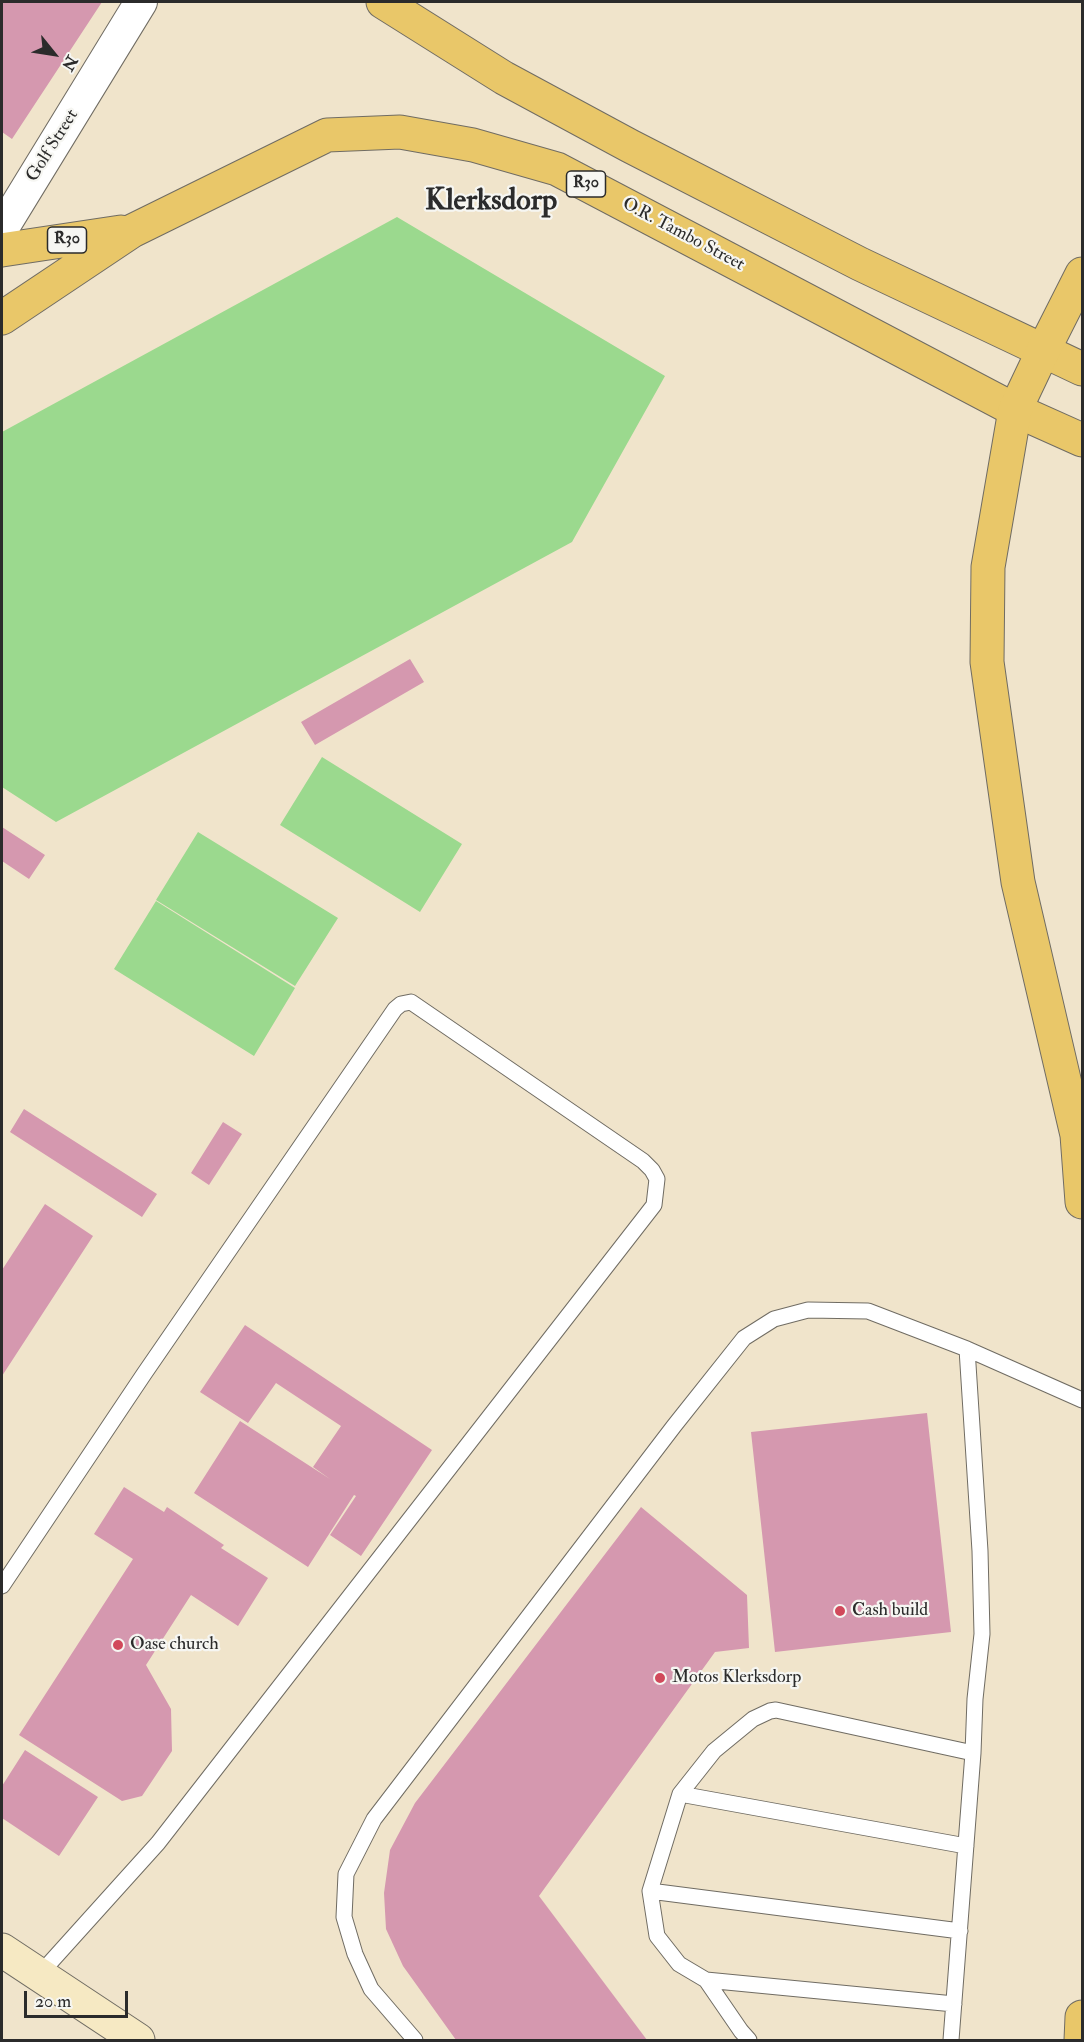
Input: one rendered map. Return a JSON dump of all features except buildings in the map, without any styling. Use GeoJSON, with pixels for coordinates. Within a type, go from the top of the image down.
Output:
{"type":"FeatureCollection","features":[{"type":"Feature","properties":{"kind":"main road"},"geometry":{"type":"LineString","coordinates":[[383,2],[504,78],[630,146],[860,264],[1083,369]]}},
{"type":"Feature","properties":{"kind":"main road","name":"O.R. Tambo Street"},"geometry":{"type":"LineString","coordinates":[[132,231],[327,135],[400,132],[473,146],[557,168],[1015,410],[1083,440]]}},
{"type":"Feature","properties":{"kind":"main road"},"geometry":{"type":"LineString","coordinates":[[2,318],[132,231]]}},
{"type":"Feature","properties":{"kind":"main road","name":"R30"},"geometry":{"type":"LineString","coordinates":[[2,250],[132,231]]}},
{"type":"Feature","properties":{"kind":"main road"},"geometry":{"type":"LineString","coordinates":[[1083,274],[1015,410],[988,567],[987,662],[1018,882],[1077,1135],[1083,1202]]}},
{"type":"Feature","properties":{"kind":"main road"},"geometry":{"type":"LineString","coordinates":[[1081,2040],[1083,2017]]}},
{"type":"Feature","properties":{"kind":"street","name":"Golf Street"},"geometry":{"type":"LineString","coordinates":[[2,229],[141,2]]}},
{"type":"Feature","properties":{"kind":"street"},"geometry":{"type":"LineString","coordinates":[[2,1950],[138,2040]]}},
{"type":"Feature","properties":{"kind":"lane"},"geometry":{"type":"LineString","coordinates":[[2,1586],[395,1009],[401,1004],[411,1002],[643,1161],[652,1170],[657,1179],[654,1205],[158,1843],[39,1975]]}},
{"type":"Feature","properties":{"kind":"lane"},"geometry":{"type":"LineString","coordinates":[[415,2040],[371,1989],[355,1954],[344,1917],[346,1874],[374,1819],[674,1426],[744,1338],[774,1319],[808,1310],[868,1311],[967,1349],[1083,1400]]}},
{"type":"Feature","properties":{"kind":"lane"},"geometry":{"type":"LineString","coordinates":[[951,2040],[975,1699],[982,1634],[980,1551],[967,1349]]}},
{"type":"Feature","properties":{"kind":"lane"},"geometry":{"type":"LineString","coordinates":[[750,2040],[741,2031],[706,1980],[679,1964],[657,1936],[650,1891],[680,1794],[714,1751],[753,1719],[776,1710],[973,1753]]}},
{"type":"Feature","properties":{"kind":"lane"},"geometry":{"type":"LineString","coordinates":[[680,1794],[966,1846]]}},
{"type":"Feature","properties":{"kind":"lane"},"geometry":{"type":"LineString","coordinates":[[650,1891],[960,1931]]}},
{"type":"Feature","properties":{"kind":"lane"},"geometry":{"type":"LineString","coordinates":[[706,1980],[954,2004]]}},
{"type":"Feature","properties":{"kind":"green space"},"geometry":{"type":"Polygon","coordinates":[[[397,217],[665,376],[572,542],[56,822],[2,787],[2,432],[397,217]]]}},
{"type":"Feature","properties":{"kind":"green space"},"geometry":{"type":"Polygon","coordinates":[[[322,757],[462,844],[420,912],[280,825],[322,757]]]}},
{"type":"Feature","properties":{"kind":"green space"},"geometry":{"type":"Polygon","coordinates":[[[198,832],[338,918],[295,986],[156,900],[198,832]]]}},
{"type":"Feature","properties":{"kind":"green space"},"geometry":{"type":"Polygon","coordinates":[[[156,901],[295,988],[254,1056],[114,969],[156,901]]]}},
{"type":"Feature","properties":{"kind":"place","name":"Cash build"},"geometry":{"type":"Point","coordinates":[840,1611]}},
{"type":"Feature","properties":{"kind":"place","name":"Oase church"},"geometry":{"type":"Point","coordinates":[118,1645]}},
{"type":"Feature","properties":{"kind":"place","name":"Motos Klerksdorp"},"geometry":{"type":"Point","coordinates":[660,1678]}},
{"type":"Feature","properties":{"kind":"district","name":"Klerksdorp"},"geometry":{"type":"Point","coordinates":[491,203]}}]}
